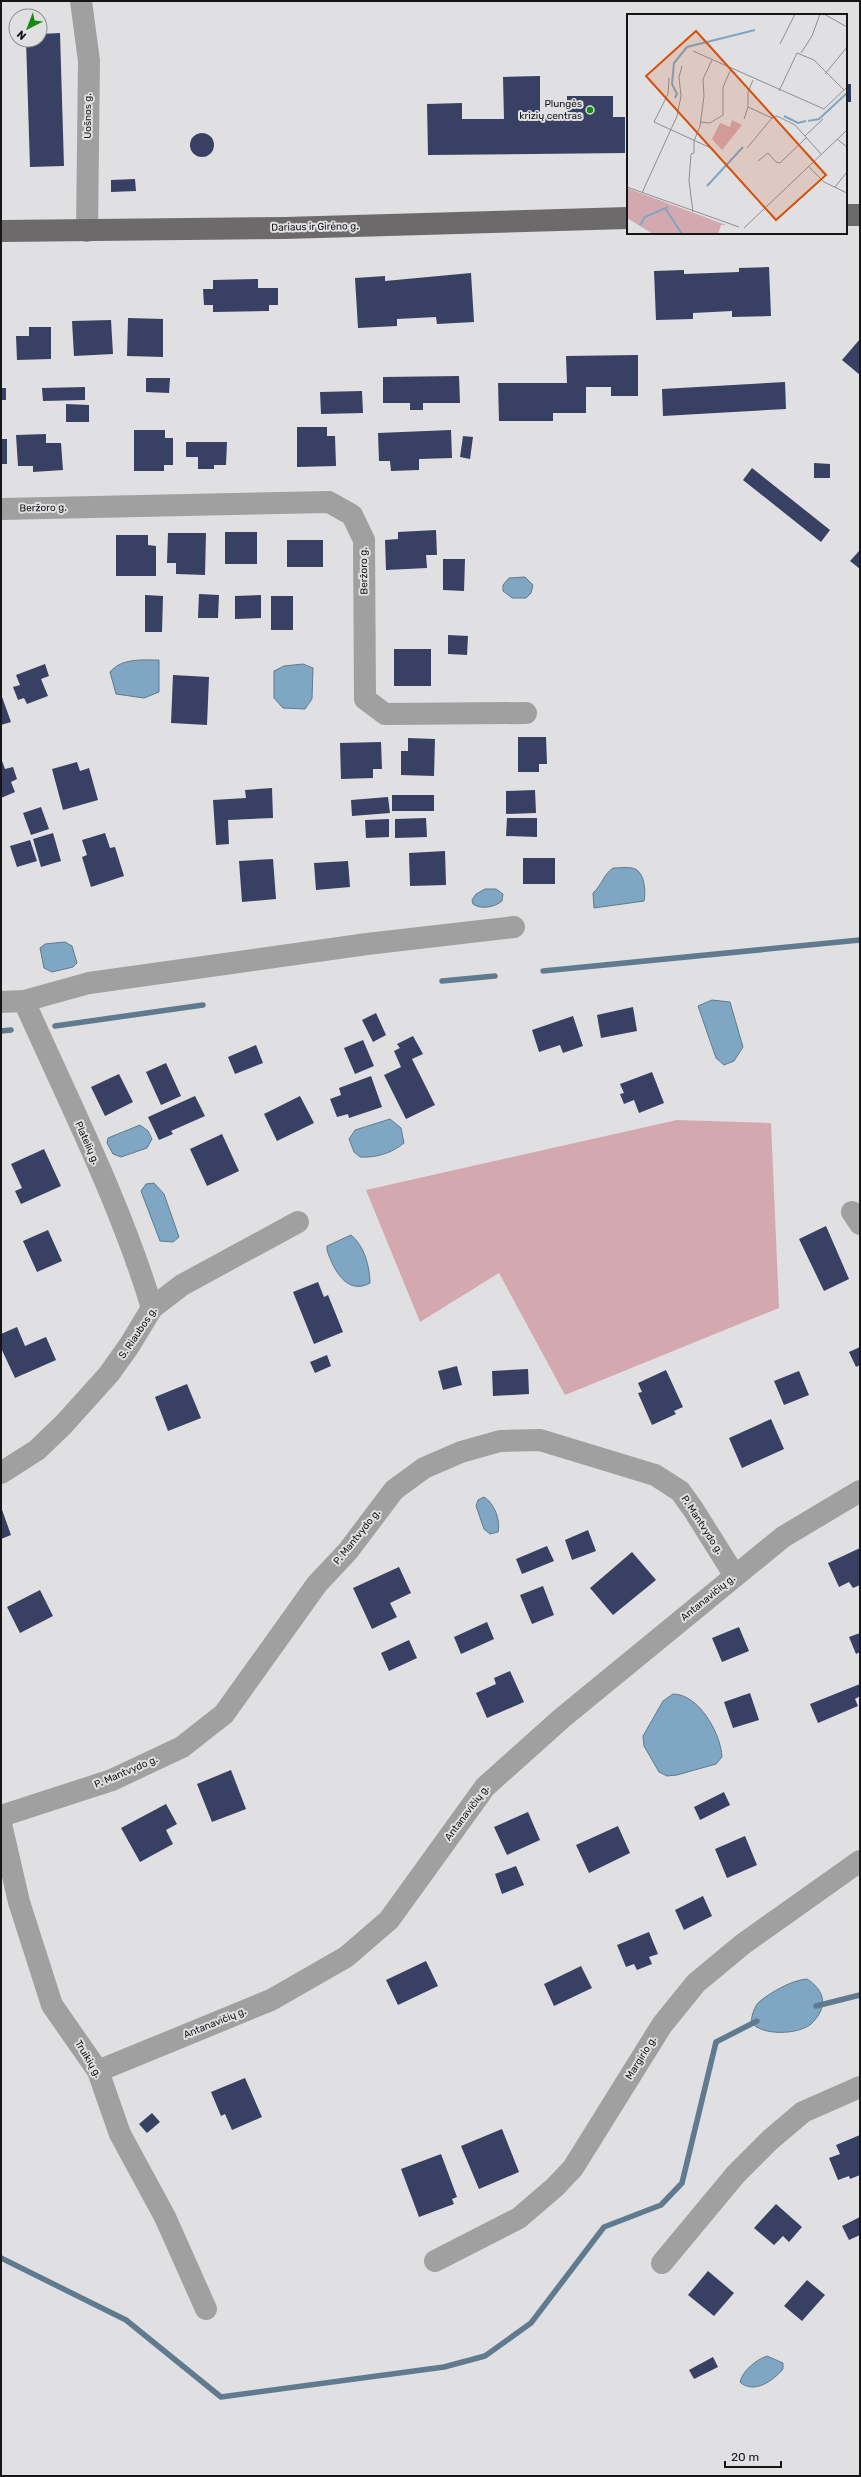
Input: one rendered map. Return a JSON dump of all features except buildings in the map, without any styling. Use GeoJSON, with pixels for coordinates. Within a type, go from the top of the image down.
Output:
{"type":"FeatureCollection","features":[{"type":"Feature","properties":{"kind":"main road"},"geometry":{"type":"LineString","coordinates":[[847,215],[860,215]]}},
{"type":"Feature","properties":{"kind":"main road","name":"Dariaus ir Girėno g."},"geometry":{"type":"LineString","coordinates":[[1,231],[87,231],[627,218]]}},
{"type":"Feature","properties":{"kind":"street","name":"Uošnos g."},"geometry":{"type":"LineString","coordinates":[[81,1],[88,61],[87,231]]}},
{"type":"Feature","properties":{"kind":"street","name":"Beržoro g."},"geometry":{"type":"LineString","coordinates":[[1,509],[329,502],[352,515],[364,540],[365,699],[385,714],[526,713]]}},
{"type":"Feature","properties":{"kind":"street"},"geometry":{"type":"LineString","coordinates":[[1,1002],[24,1001],[89,983],[367,944],[514,927]]}},
{"type":"Feature","properties":{"kind":"street","name":"Platelių g."},"geometry":{"type":"LineString","coordinates":[[24,1001],[117,1210],[139,1266],[152,1308]]}},
{"type":"Feature","properties":{"kind":"street","name":"S. Riaubos g."},"geometry":{"type":"LineString","coordinates":[[1,1473],[37,1450],[64,1424],[109,1374],[129,1346],[152,1308],[182,1285],[298,1222]]}},
{"type":"Feature","properties":{"kind":"street","name":"P. Mantvydo g."},"geometry":{"type":"LineString","coordinates":[[1,1816],[112,1780],[182,1747],[224,1714],[318,1584],[348,1551],[394,1490],[424,1468],[461,1452],[500,1441],[540,1440],[654,1475],[680,1491],[735,1576]]}},
{"type":"Feature","properties":{"kind":"street","name":"Antanavičių g."},"geometry":{"type":"LineString","coordinates":[[98,2071],[271,2000],[346,1957],[389,1920],[485,1787],[562,1718],[783,1537],[860,1491]]}},
{"type":"Feature","properties":{"kind":"street","name":"Truikių g."},"geometry":{"type":"LineString","coordinates":[[1,1824],[18,1902],[52,2005],[98,2071],[120,2134],[165,2218],[206,2309]]}},
{"type":"Feature","properties":{"kind":"street","name":"Margirio g."},"geometry":{"type":"LineString","coordinates":[[435,2261],[519,2218],[555,2187],[573,2168],[662,2025],[696,1983],[743,1944],[860,1861]]}},
{"type":"Feature","properties":{"kind":"street"},"geometry":{"type":"LineString","coordinates":[[662,2263],[736,2174],[770,2140],[803,2112],[860,2087]]}},
{"type":"Feature","properties":{"kind":"shaded area"},"geometry":{"type":"Polygon","coordinates":[[[677,1120],[771,1123],[779,1308],[565,1395],[499,1273],[420,1322],[366,1190],[677,1120]]]}},
{"type":"Feature","properties":{"kind":"water"},"geometry":{"type":"Polygon","coordinates":[[[525,577],[533,585],[531,593],[526,598],[512,598],[503,591],[503,585],[509,578],[525,577]]]}},
{"type":"Feature","properties":{"kind":"water"},"geometry":{"type":"Polygon","coordinates":[[[159,660],[159,692],[144,698],[116,694],[110,672],[115,667],[132,661],[159,660]]]}},
{"type":"Feature","properties":{"kind":"water"},"geometry":{"type":"Polygon","coordinates":[[[303,664],[313,668],[312,699],[305,709],[283,708],[274,698],[274,671],[284,666],[303,664]]]}},
{"type":"Feature","properties":{"kind":"water"},"geometry":{"type":"Polygon","coordinates":[[[613,868],[632,868],[640,873],[645,887],[644,901],[594,908],[593,893],[613,868]]]}},
{"type":"Feature","properties":{"kind":"water"},"geometry":{"type":"Polygon","coordinates":[[[485,889],[496,889],[503,894],[502,901],[496,905],[488,907],[480,907],[473,904],[472,900],[476,894],[485,889]]]}},
{"type":"Feature","properties":{"kind":"water"},"geometry":{"type":"Polygon","coordinates":[[[65,942],[72,946],[77,963],[73,967],[52,972],[44,968],[40,948],[45,944],[65,942]]]}},
{"type":"Feature","properties":{"kind":"water"},"geometry":{"type":"Polygon","coordinates":[[[712,1000],[730,1002],[743,1047],[734,1061],[724,1065],[716,1058],[698,1006],[712,1000]]]}},
{"type":"Feature","properties":{"kind":"water"},"geometry":{"type":"Polygon","coordinates":[[[390,1119],[401,1128],[404,1143],[394,1150],[378,1156],[360,1157],[354,1152],[349,1139],[355,1130],[390,1119]]]}},
{"type":"Feature","properties":{"kind":"water"},"geometry":{"type":"Polygon","coordinates":[[[140,1125],[148,1131],[152,1139],[147,1148],[121,1157],[113,1154],[107,1143],[108,1138],[140,1125]]]}},
{"type":"Feature","properties":{"kind":"water"},"geometry":{"type":"Polygon","coordinates":[[[154,1183],[164,1194],[179,1237],[173,1242],[160,1241],[141,1191],[146,1184],[154,1183]]]}},
{"type":"Feature","properties":{"kind":"water"},"geometry":{"type":"Polygon","coordinates":[[[351,1235],[356,1239],[363,1250],[369,1270],[370,1283],[362,1286],[354,1286],[342,1278],[333,1265],[327,1250],[327,1246],[351,1235]]]}},
{"type":"Feature","properties":{"kind":"water"},"geometry":{"type":"Polygon","coordinates":[[[484,1497],[491,1503],[498,1517],[498,1532],[490,1534],[484,1529],[476,1506],[478,1500],[484,1497]]]}},
{"type":"Feature","properties":{"kind":"water"},"geometry":{"type":"Polygon","coordinates":[[[673,1694],[683,1696],[691,1701],[700,1708],[707,1717],[718,1737],[722,1757],[716,1764],[677,1775],[667,1776],[659,1772],[644,1746],[643,1736],[663,1701],[673,1694]]]}},
{"type":"Feature","properties":{"kind":"water"},"geometry":{"type":"Polygon","coordinates":[[[807,1979],[818,1989],[822,2000],[820,2012],[811,2024],[805,2028],[789,2032],[771,2032],[756,2027],[751,2022],[756,2006],[764,1998],[788,1984],[807,1979]]]}},
{"type":"Feature","properties":{"kind":"water"},"geometry":{"type":"Polygon","coordinates":[[[767,2356],[783,2363],[783,2369],[774,2378],[763,2384],[751,2387],[745,2386],[740,2382],[744,2373],[750,2366],[767,2356]]]}},
{"type":"Feature","properties":{"kind":"waterway"},"geometry":{"type":"LineString","coordinates":[[543,971],[860,940]]}},
{"type":"Feature","properties":{"kind":"waterway"},"geometry":{"type":"LineString","coordinates":[[442,981],[495,976]]}},
{"type":"Feature","properties":{"kind":"waterway"},"geometry":{"type":"LineString","coordinates":[[55,1026],[203,1005]]}},
{"type":"Feature","properties":{"kind":"waterway"},"geometry":{"type":"LineString","coordinates":[[1,1031],[11,1030]]}},
{"type":"Feature","properties":{"kind":"waterway"},"geometry":{"type":"LineString","coordinates":[[816,2006],[860,1995]]}},
{"type":"Feature","properties":{"kind":"waterway"},"geometry":{"type":"LineString","coordinates":[[1,2258],[126,2320],[221,2397],[444,2367],[485,2356],[531,2323],[604,2227],[661,2205],[682,2183],[716,2042],[757,2021]]}},
{"type":"Feature","properties":{"kind":"place","name":"Plungės krizių centras"},"geometry":{"type":"Point","coordinates":[590,110]}}]}
